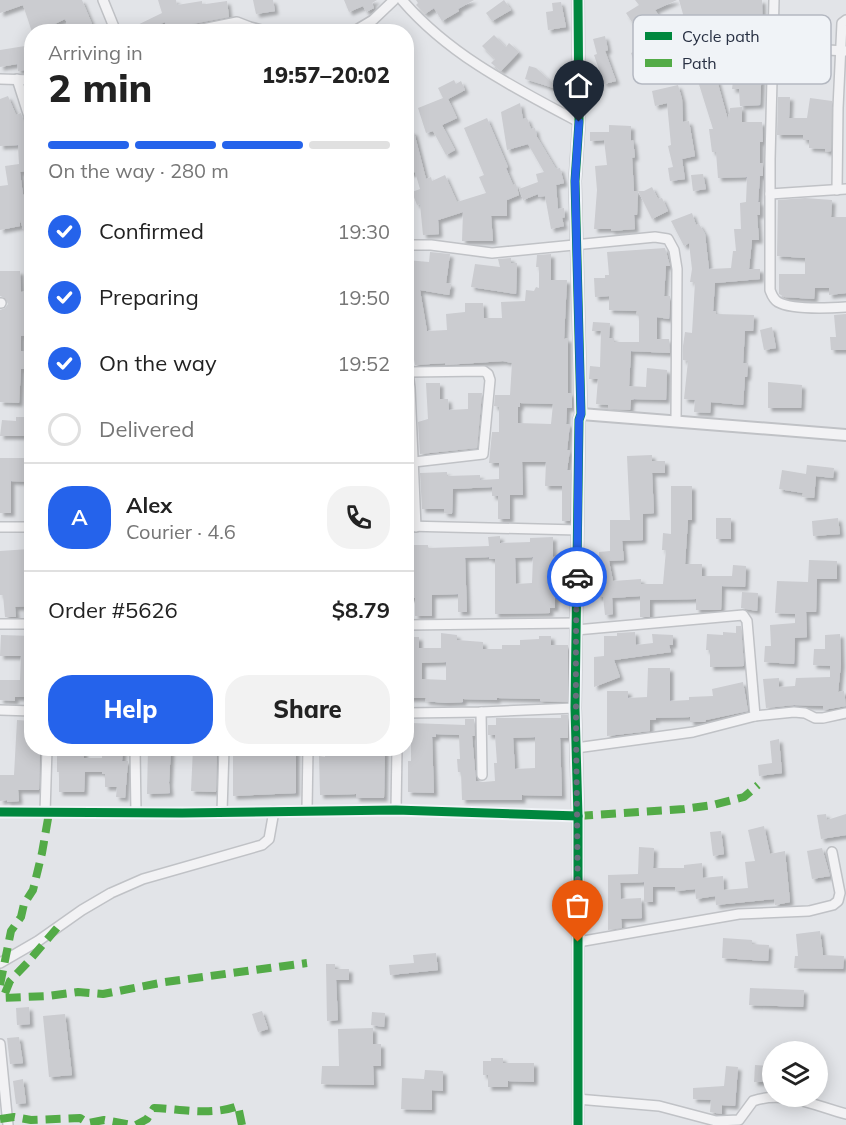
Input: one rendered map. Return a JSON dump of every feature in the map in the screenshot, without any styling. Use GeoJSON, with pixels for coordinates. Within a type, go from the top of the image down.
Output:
{"type":"FeatureCollection","features":[{"type":"Feature","properties":{"kind":"street"},"geometry":{"type":"LineString","coordinates":[[103,0],[113,24]]}},
{"type":"Feature","properties":{"kind":"street"},"geometry":{"type":"LineString","coordinates":[[366,24],[394,0],[404,3],[460,54],[484,70],[579,122]]}},
{"type":"Feature","properties":{"kind":"street"},"geometry":{"type":"LineString","coordinates":[[578,0],[579,122],[575,181],[580,417],[575,708],[578,816],[578,1125]]}},
{"type":"Feature","properties":{"kind":"street"},"geometry":{"type":"LineString","coordinates":[[774,0],[774,15]]}},
{"type":"Feature","properties":{"kind":"street"},"geometry":{"type":"LineString","coordinates":[[770,194],[842,190],[838,108],[843,52],[842,23],[846,20]]}},
{"type":"Feature","properties":{"kind":"street"},"geometry":{"type":"LineString","coordinates":[[227,24],[237,22],[242,24]]}},
{"type":"Feature","properties":{"kind":"street"},"geometry":{"type":"LineString","coordinates":[[0,79],[24,79]]}},
{"type":"Feature","properties":{"kind":"street"},"geometry":{"type":"LineString","coordinates":[[17,79],[24,101]]}},
{"type":"Feature","properties":{"kind":"street"},"geometry":{"type":"LineString","coordinates":[[772,84],[769,282],[772,296],[784,304],[846,307]]}},
{"type":"Feature","properties":{"kind":"street"},"geometry":{"type":"LineString","coordinates":[[414,245],[432,245],[492,253],[655,237],[668,239],[677,269],[676,421]]}},
{"type":"Feature","properties":{"kind":"street"},"geometry":{"type":"LineString","coordinates":[[414,372],[484,371],[490,380],[483,454],[414,462]]}},
{"type":"Feature","properties":{"kind":"street"},"geometry":{"type":"LineString","coordinates":[[580,417],[676,421],[846,435]]}},
{"type":"Feature","properties":{"kind":"street"},"geometry":{"type":"LineString","coordinates":[[414,526],[578,530]]}},
{"type":"Feature","properties":{"kind":"street"},"geometry":{"type":"LineString","coordinates":[[0,527],[24,527]]}},
{"type":"Feature","properties":{"kind":"street"},"geometry":{"type":"LineString","coordinates":[[414,625],[576,626],[744,615],[747,621],[755,716]]}},
{"type":"Feature","properties":{"kind":"street"},"geometry":{"type":"LineString","coordinates":[[0,624],[24,624]]}},
{"type":"Feature","properties":{"kind":"street"},"geometry":{"type":"LineString","coordinates":[[414,713],[575,708]]}},
{"type":"Feature","properties":{"kind":"street"},"geometry":{"type":"LineString","coordinates":[[0,710],[24,711]]}},
{"type":"Feature","properties":{"kind":"street"},"geometry":{"type":"LineString","coordinates":[[481,712],[482,775]]}},
{"type":"Feature","properties":{"kind":"street"},"geometry":{"type":"LineString","coordinates":[[576,748],[693,732],[755,716],[794,712],[824,718],[846,713]]}},
{"type":"Feature","properties":{"kind":"street"},"geometry":{"type":"LineString","coordinates":[[45,813],[47,756]]}},
{"type":"Feature","properties":{"kind":"street"},"geometry":{"type":"LineString","coordinates":[[135,756],[136,813]]}},
{"type":"Feature","properties":{"kind":"street"},"geometry":{"type":"LineString","coordinates":[[222,812],[224,756]]}},
{"type":"Feature","properties":{"kind":"street"},"geometry":{"type":"LineString","coordinates":[[307,810],[308,756]]}},
{"type":"Feature","properties":{"kind":"street"},"geometry":{"type":"LineString","coordinates":[[396,810],[397,756]]}},
{"type":"Feature","properties":{"kind":"street"},"geometry":{"type":"LineString","coordinates":[[0,812],[396,810],[578,816]]}},
{"type":"Feature","properties":{"kind":"street"},"geometry":{"type":"LineString","coordinates":[[0,963],[111,893],[143,879],[262,845],[269,839],[274,811]]}},
{"type":"Feature","properties":{"kind":"street"},"geometry":{"type":"LineString","coordinates":[[578,942],[739,914],[801,912],[833,905],[838,902],[840,893],[832,852]]}},
{"type":"Feature","properties":{"kind":"street"},"geometry":{"type":"LineString","coordinates":[[0,1044],[8,1125]]}},
{"type":"Feature","properties":{"kind":"street"},"geometry":{"type":"LineString","coordinates":[[578,1099],[659,1106],[716,1121],[740,1120],[753,1101],[769,1098],[791,1098],[846,1114]]}},
{"type":"Feature","properties":{"kind":"building"},"geometry":{"type":"Polygon","coordinates":[[[0,0],[82,0],[92,24],[67,24],[65,19],[55,24],[29,24],[23,5],[0,13],[0,0]]]}},
{"type":"Feature","properties":{"kind":"building"},"geometry":{"type":"Polygon","coordinates":[[[158,0],[176,0],[177,5],[202,1],[202,4],[206,4],[227,1],[229,17],[192,24],[165,24],[165,22],[139,24],[162,13],[158,0]]]}},
{"type":"Feature","properties":{"kind":"building"},"geometry":{"type":"Polygon","coordinates":[[[253,0],[273,0],[275,11],[256,14],[253,0]]]}},
{"type":"Feature","properties":{"kind":"building"},"geometry":{"type":"Polygon","coordinates":[[[344,0],[377,0],[372,3],[374,8],[366,12],[363,6],[349,12],[344,0]]]}},
{"type":"Feature","properties":{"kind":"building"},"geometry":{"type":"Polygon","coordinates":[[[416,0],[474,0],[442,21],[434,8],[425,14],[416,5],[418,3],[416,0]]]}},
{"type":"Feature","properties":{"kind":"building"},"geometry":{"type":"Polygon","coordinates":[[[504,0],[511,10],[492,21],[486,13],[504,0]]]}},
{"type":"Feature","properties":{"kind":"building"},"geometry":{"type":"Polygon","coordinates":[[[635,0],[677,0],[655,10],[659,15],[633,15],[633,24],[626,13],[639,5],[635,0]]]}},
{"type":"Feature","properties":{"kind":"building"},"geometry":{"type":"Polygon","coordinates":[[[679,0],[762,0],[762,15],[683,15],[679,0]]]}},
{"type":"Feature","properties":{"kind":"building"},"geometry":{"type":"Polygon","coordinates":[[[561,2],[566,27],[548,30],[546,12],[553,11],[552,3],[561,2]]]}},
{"type":"Feature","properties":{"kind":"building"},"geometry":{"type":"Polygon","coordinates":[[[494,35],[506,47],[509,43],[519,52],[501,71],[491,63],[495,59],[482,46],[494,35]]]}},
{"type":"Feature","properties":{"kind":"building"},"geometry":{"type":"Polygon","coordinates":[[[605,36],[608,50],[605,51],[616,81],[604,84],[594,55],[597,54],[593,39],[605,36]]]}},
{"type":"Feature","properties":{"kind":"building"},"geometry":{"type":"Polygon","coordinates":[[[24,46],[24,70],[18,71],[17,64],[0,67],[0,50],[24,46]]]}},
{"type":"Feature","properties":{"kind":"building"},"geometry":{"type":"Polygon","coordinates":[[[529,66],[536,68],[560,90],[525,79],[529,66]]]}},
{"type":"Feature","properties":{"kind":"building"},"geometry":{"type":"Polygon","coordinates":[[[454,80],[456,84],[461,81],[465,90],[448,99],[457,118],[442,125],[455,150],[446,155],[433,131],[426,133],[418,108],[443,98],[438,88],[454,80]]]}},
{"type":"Feature","properties":{"kind":"building"},"geometry":{"type":"Polygon","coordinates":[[[699,84],[718,84],[728,120],[730,108],[742,107],[742,122],[762,122],[763,142],[760,142],[760,163],[763,163],[763,176],[760,176],[758,202],[760,202],[760,215],[757,215],[759,240],[752,240],[749,269],[760,269],[760,279],[715,283],[713,311],[716,311],[716,314],[754,315],[753,331],[745,331],[743,363],[748,363],[743,405],[711,402],[710,413],[694,412],[695,400],[684,399],[688,361],[683,360],[683,346],[685,332],[692,333],[695,282],[690,282],[692,269],[689,243],[684,246],[671,221],[692,213],[696,225],[699,224],[705,234],[709,269],[731,268],[733,251],[736,251],[734,229],[741,229],[740,203],[746,202],[747,177],[718,178],[716,152],[712,152],[709,129],[713,129],[699,84]]]}},
{"type":"Feature","properties":{"kind":"building"},"geometry":{"type":"Polygon","coordinates":[[[733,84],[761,84],[760,105],[740,106],[739,89],[732,89],[733,84]]]}},
{"type":"Feature","properties":{"kind":"building"},"geometry":{"type":"Polygon","coordinates":[[[678,85],[682,99],[683,122],[689,121],[695,156],[682,159],[685,179],[670,181],[668,168],[673,167],[668,146],[671,145],[667,103],[655,106],[652,91],[678,85]]]}},
{"type":"Feature","properties":{"kind":"building"},"geometry":{"type":"Polygon","coordinates":[[[8,96],[16,115],[21,113],[24,122],[24,171],[20,172],[24,195],[24,232],[20,220],[20,226],[0,230],[0,186],[8,185],[5,166],[19,164],[18,145],[0,146],[0,99],[8,96]]]}},
{"type":"Feature","properties":{"kind":"building"},"geometry":{"type":"Polygon","coordinates":[[[778,97],[790,97],[789,118],[807,118],[810,98],[832,101],[831,151],[825,152],[825,149],[809,148],[809,140],[803,140],[803,135],[777,135],[778,97]]]}},
{"type":"Feature","properties":{"kind":"building"},"geometry":{"type":"Polygon","coordinates":[[[520,103],[523,119],[527,118],[531,129],[535,128],[537,137],[556,169],[560,168],[564,183],[556,185],[558,209],[564,208],[565,217],[562,218],[564,226],[551,229],[545,196],[538,197],[538,194],[523,200],[519,189],[538,182],[536,174],[544,172],[528,144],[507,150],[501,112],[520,103]]]}},
{"type":"Feature","properties":{"kind":"building"},"geometry":{"type":"Polygon","coordinates":[[[487,118],[519,195],[507,200],[507,216],[491,216],[493,241],[462,241],[463,212],[438,220],[439,234],[423,235],[420,204],[417,205],[414,197],[414,191],[420,189],[414,172],[414,132],[426,179],[431,177],[432,181],[445,175],[457,202],[486,193],[479,177],[484,175],[464,128],[487,118]]]}},
{"type":"Feature","properties":{"kind":"building"},"geometry":{"type":"Polygon","coordinates":[[[609,125],[631,126],[631,141],[633,140],[635,157],[632,158],[634,191],[638,191],[637,215],[634,215],[635,229],[611,231],[611,229],[594,229],[597,190],[595,166],[607,165],[604,140],[590,141],[590,132],[609,132],[609,125]]]}},
{"type":"Feature","properties":{"kind":"building"},"geometry":{"type":"Polygon","coordinates":[[[703,174],[706,189],[693,191],[691,175],[703,174]]]}},
{"type":"Feature","properties":{"kind":"building"},"geometry":{"type":"Polygon","coordinates":[[[652,187],[658,199],[662,198],[668,211],[652,219],[638,191],[652,187]]]}},
{"type":"Feature","properties":{"kind":"building"},"geometry":{"type":"Polygon","coordinates":[[[805,198],[832,200],[831,217],[846,217],[846,293],[829,295],[829,288],[815,288],[814,299],[785,297],[779,294],[779,274],[805,274],[805,258],[777,256],[778,200],[805,198]]]}},
{"type":"Feature","properties":{"kind":"building"},"geometry":{"type":"Polygon","coordinates":[[[665,248],[670,266],[666,266],[664,296],[670,296],[669,319],[657,317],[657,339],[669,339],[670,353],[631,351],[629,386],[646,387],[647,368],[667,370],[666,400],[634,399],[631,400],[630,410],[608,409],[608,405],[596,404],[598,379],[589,379],[590,366],[600,367],[601,331],[592,331],[593,322],[610,323],[609,338],[614,338],[614,342],[639,342],[639,315],[636,315],[637,311],[609,310],[609,296],[595,297],[594,278],[605,278],[605,275],[609,275],[607,252],[665,248]]]}},
{"type":"Feature","properties":{"kind":"building"},"geometry":{"type":"Polygon","coordinates":[[[430,252],[450,254],[446,283],[451,284],[449,295],[420,290],[427,331],[447,330],[446,314],[465,312],[465,303],[483,303],[484,318],[502,318],[501,302],[525,301],[526,290],[534,291],[536,287],[539,288],[537,255],[551,254],[551,280],[567,280],[564,339],[568,338],[568,393],[572,393],[572,408],[567,408],[566,424],[570,424],[567,470],[571,470],[570,521],[562,521],[562,486],[545,486],[546,462],[522,462],[523,495],[510,495],[510,519],[498,519],[498,496],[492,496],[492,487],[453,489],[452,514],[444,513],[444,509],[422,509],[420,473],[447,472],[447,476],[480,475],[480,480],[499,479],[499,463],[489,463],[492,432],[499,432],[499,407],[494,406],[495,395],[510,395],[512,363],[503,361],[415,365],[414,261],[429,262],[430,252]],[[520,403],[518,423],[551,424],[553,404],[520,403]]]}},
{"type":"Feature","properties":{"kind":"building"},"geometry":{"type":"Polygon","coordinates":[[[511,258],[511,263],[517,263],[516,294],[471,287],[475,264],[500,267],[498,259],[511,258]]]}},
{"type":"Feature","properties":{"kind":"building"},"geometry":{"type":"Polygon","coordinates":[[[0,271],[20,271],[21,292],[24,292],[24,336],[21,336],[21,351],[24,352],[24,369],[21,369],[19,403],[0,402],[0,310],[8,304],[5,298],[0,296],[0,271]]]}},
{"type":"Feature","properties":{"kind":"building"},"geometry":{"type":"Polygon","coordinates":[[[846,314],[846,350],[831,350],[830,337],[836,337],[834,315],[846,314]]]}},
{"type":"Feature","properties":{"kind":"building"},"geometry":{"type":"Polygon","coordinates":[[[772,327],[776,348],[764,350],[760,330],[772,327]]]}},
{"type":"Feature","properties":{"kind":"building"},"geometry":{"type":"Polygon","coordinates":[[[768,382],[802,385],[801,408],[768,408],[768,382]]]}},
{"type":"Feature","properties":{"kind":"building"},"geometry":{"type":"Polygon","coordinates":[[[426,383],[440,383],[440,399],[448,399],[449,410],[468,409],[468,393],[482,393],[477,448],[420,454],[418,422],[428,419],[426,383]]]}},
{"type":"Feature","properties":{"kind":"building"},"geometry":{"type":"Polygon","coordinates":[[[16,417],[24,417],[24,436],[0,436],[2,420],[16,421],[16,417]]]}},
{"type":"Feature","properties":{"kind":"building"},"geometry":{"type":"Polygon","coordinates":[[[652,455],[652,461],[665,461],[665,473],[652,473],[654,513],[643,514],[643,540],[622,541],[624,560],[609,561],[613,581],[641,579],[641,584],[663,584],[666,550],[662,550],[663,533],[671,534],[671,486],[692,486],[692,520],[688,520],[685,564],[702,564],[702,576],[732,576],[733,565],[746,566],[745,587],[722,586],[721,610],[696,610],[696,599],[650,600],[650,617],[640,617],[640,596],[612,598],[613,614],[605,615],[603,597],[598,597],[597,587],[599,586],[597,573],[600,572],[599,552],[610,551],[610,520],[630,520],[627,456],[652,455]]]}},
{"type":"Feature","properties":{"kind":"building"},"geometry":{"type":"Polygon","coordinates":[[[0,458],[24,458],[24,482],[11,481],[11,513],[0,513],[0,458]]]}},
{"type":"Feature","properties":{"kind":"building"},"geometry":{"type":"Polygon","coordinates":[[[807,465],[834,468],[833,478],[816,476],[814,498],[802,497],[803,493],[779,489],[782,470],[806,474],[807,465]]]}},
{"type":"Feature","properties":{"kind":"building"},"geometry":{"type":"Polygon","coordinates":[[[716,518],[731,518],[731,539],[716,539],[716,518]]]}},
{"type":"Feature","properties":{"kind":"building"},"geometry":{"type":"Polygon","coordinates":[[[838,518],[840,534],[813,536],[812,521],[838,518]]]}},
{"type":"Feature","properties":{"kind":"building"},"geometry":{"type":"Polygon","coordinates":[[[500,536],[500,543],[530,542],[530,538],[553,537],[553,557],[570,556],[569,598],[555,598],[555,608],[550,608],[550,613],[495,614],[495,559],[465,558],[467,612],[458,612],[458,594],[432,595],[432,616],[415,616],[414,545],[428,545],[428,548],[489,546],[488,537],[500,536]],[[533,557],[515,558],[516,584],[532,583],[533,557]]]}},
{"type":"Feature","properties":{"kind":"building"},"geometry":{"type":"Polygon","coordinates":[[[24,549],[24,606],[15,607],[16,617],[5,617],[3,595],[0,595],[0,551],[24,549]]]}},
{"type":"Feature","properties":{"kind":"building"},"geometry":{"type":"Polygon","coordinates":[[[809,560],[837,561],[837,579],[817,579],[816,612],[806,612],[807,637],[795,638],[794,664],[764,662],[765,646],[771,646],[770,625],[795,623],[795,614],[775,613],[777,581],[808,582],[809,560]]]}},
{"type":"Feature","properties":{"kind":"building"},"geometry":{"type":"Polygon","coordinates":[[[742,592],[758,593],[757,611],[741,608],[742,592]]]}},
{"type":"Feature","properties":{"kind":"building"},"geometry":{"type":"Polygon","coordinates":[[[736,626],[741,626],[744,666],[710,667],[710,650],[706,650],[707,634],[736,633],[736,626]]]}},
{"type":"Feature","properties":{"kind":"building"},"geometry":{"type":"Polygon","coordinates":[[[635,632],[636,645],[653,643],[652,634],[673,635],[673,645],[669,645],[671,652],[614,660],[620,677],[594,687],[594,657],[604,656],[604,636],[635,632]]]}},
{"type":"Feature","properties":{"kind":"building"},"geometry":{"type":"Polygon","coordinates":[[[441,633],[457,635],[457,640],[483,642],[483,649],[502,649],[502,645],[520,645],[520,640],[551,636],[551,645],[568,645],[568,702],[497,698],[497,700],[463,699],[463,702],[446,703],[425,701],[426,698],[414,698],[414,637],[419,637],[419,648],[441,648],[441,633]],[[446,662],[422,663],[422,679],[446,680],[446,662]]]}},
{"type":"Feature","properties":{"kind":"building"},"geometry":{"type":"Polygon","coordinates":[[[840,634],[841,664],[838,692],[844,691],[846,706],[823,710],[823,706],[794,705],[766,708],[763,679],[779,678],[779,687],[795,686],[796,678],[830,677],[830,666],[813,665],[814,649],[825,649],[825,635],[840,634]]]}},
{"type":"Feature","properties":{"kind":"building"},"geometry":{"type":"Polygon","coordinates":[[[1,635],[24,636],[24,697],[15,697],[15,701],[0,700],[0,680],[20,680],[21,656],[0,656],[1,635]]]}},
{"type":"Feature","properties":{"kind":"building"},"geometry":{"type":"Polygon","coordinates":[[[648,668],[670,668],[670,701],[713,696],[712,689],[743,682],[748,711],[705,722],[690,722],[690,717],[656,718],[656,720],[650,720],[650,731],[607,736],[607,691],[628,691],[628,698],[647,697],[648,668]]]}},
{"type":"Feature","properties":{"kind":"building"},"geometry":{"type":"Polygon","coordinates":[[[561,715],[568,715],[568,738],[560,738],[562,796],[522,795],[522,800],[462,800],[461,772],[458,772],[457,759],[460,759],[459,735],[436,734],[436,737],[432,737],[434,793],[408,792],[408,761],[411,761],[411,756],[414,756],[414,723],[465,725],[465,719],[474,719],[475,736],[472,736],[476,781],[483,782],[495,781],[494,763],[497,763],[495,735],[488,735],[488,725],[496,725],[496,718],[561,718],[561,715]],[[535,737],[513,738],[515,769],[535,768],[535,737]]]}},
{"type":"Feature","properties":{"kind":"building"},"geometry":{"type":"Polygon","coordinates":[[[17,720],[24,720],[24,756],[40,756],[39,790],[18,790],[19,801],[0,801],[0,775],[14,775],[17,720]]]}},
{"type":"Feature","properties":{"kind":"building"},"geometry":{"type":"Polygon","coordinates":[[[779,739],[782,773],[759,776],[758,765],[772,763],[770,741],[779,739]]]}},
{"type":"Feature","properties":{"kind":"building"},"geometry":{"type":"Polygon","coordinates":[[[57,756],[102,758],[102,756],[122,756],[122,761],[128,761],[125,798],[116,797],[117,787],[105,787],[105,774],[102,772],[85,772],[84,792],[59,792],[59,772],[57,772],[57,756]]]}},
{"type":"Feature","properties":{"kind":"building"},"geometry":{"type":"Polygon","coordinates":[[[148,756],[171,756],[170,793],[147,794],[148,756]]]}},
{"type":"Feature","properties":{"kind":"building"},"geometry":{"type":"Polygon","coordinates":[[[193,756],[217,756],[216,792],[191,791],[193,756]]]}},
{"type":"Feature","properties":{"kind":"building"},"geometry":{"type":"Polygon","coordinates":[[[233,756],[296,756],[296,793],[233,796],[233,756]]]}},
{"type":"Feature","properties":{"kind":"building"},"geometry":{"type":"Polygon","coordinates":[[[319,756],[385,756],[384,798],[356,798],[356,794],[320,795],[319,756]]]}},
{"type":"Feature","properties":{"kind":"building"},"geometry":{"type":"Polygon","coordinates":[[[826,814],[827,820],[846,814],[846,835],[821,839],[817,815],[826,814]]]}},
{"type":"Feature","properties":{"kind":"building"},"geometry":{"type":"Polygon","coordinates":[[[764,826],[770,854],[785,851],[790,902],[775,905],[774,899],[716,905],[715,896],[696,899],[695,889],[676,891],[675,887],[653,887],[653,902],[644,902],[644,882],[620,883],[621,899],[641,898],[642,918],[621,919],[622,928],[608,930],[608,875],[638,874],[639,847],[654,848],[653,868],[684,868],[684,865],[702,863],[703,878],[723,876],[724,890],[748,888],[745,862],[755,861],[748,830],[764,826]]]}},
{"type":"Feature","properties":{"kind":"building"},"geometry":{"type":"Polygon","coordinates":[[[721,831],[724,854],[713,856],[710,832],[721,831]]]}},
{"type":"Feature","properties":{"kind":"building"},"geometry":{"type":"Polygon","coordinates":[[[822,848],[830,876],[812,879],[807,851],[822,848]]]}},
{"type":"Feature","properties":{"kind":"building"},"geometry":{"type":"Polygon","coordinates":[[[820,931],[823,955],[844,956],[843,969],[794,968],[795,956],[798,956],[796,934],[820,931]]]}},
{"type":"Feature","properties":{"kind":"building"},"geometry":{"type":"Polygon","coordinates":[[[723,938],[752,940],[752,944],[769,945],[768,961],[722,958],[723,938]]]}},
{"type":"Feature","properties":{"kind":"building"},"geometry":{"type":"Polygon","coordinates":[[[436,953],[438,970],[390,975],[389,965],[414,963],[413,955],[436,953]]]}},
{"type":"Feature","properties":{"kind":"building"},"geometry":{"type":"Polygon","coordinates":[[[326,964],[335,964],[335,969],[349,969],[349,980],[336,980],[338,1020],[327,1021],[326,964]]]}},
{"type":"Feature","properties":{"kind":"building"},"geometry":{"type":"Polygon","coordinates":[[[750,988],[804,990],[803,1007],[749,1005],[750,988]]]}},
{"type":"Feature","properties":{"kind":"building"},"geometry":{"type":"Polygon","coordinates":[[[29,1007],[30,1024],[17,1025],[16,1008],[29,1007]]]}},
{"type":"Feature","properties":{"kind":"building"},"geometry":{"type":"Polygon","coordinates":[[[262,1011],[268,1029],[258,1032],[252,1014],[262,1011]]]}},
{"type":"Feature","properties":{"kind":"building"},"geometry":{"type":"Polygon","coordinates":[[[372,1012],[385,1013],[384,1027],[371,1025],[372,1012]]]}},
{"type":"Feature","properties":{"kind":"building"},"geometry":{"type":"Polygon","coordinates":[[[65,1014],[72,1075],[49,1077],[43,1016],[65,1014]]]}},
{"type":"Feature","properties":{"kind":"building"},"geometry":{"type":"Polygon","coordinates":[[[373,1028],[373,1044],[381,1044],[381,1066],[373,1066],[374,1085],[321,1084],[322,1066],[339,1066],[338,1029],[373,1028]]]}},
{"type":"Feature","properties":{"kind":"building"},"geometry":{"type":"Polygon","coordinates":[[[19,1037],[23,1063],[10,1064],[7,1038],[19,1037]]]}},
{"type":"Feature","properties":{"kind":"building"},"geometry":{"type":"Polygon","coordinates":[[[491,1058],[503,1058],[503,1063],[534,1063],[534,1082],[508,1081],[508,1087],[488,1087],[488,1075],[483,1075],[483,1061],[491,1061],[491,1058]]]}},
{"type":"Feature","properties":{"kind":"building"},"geometry":{"type":"Polygon","coordinates":[[[755,1065],[762,1065],[762,1082],[754,1082],[755,1065]]]}},
{"type":"Feature","properties":{"kind":"building"},"geometry":{"type":"Polygon","coordinates":[[[726,1066],[738,1067],[735,1106],[722,1105],[722,1114],[710,1112],[711,1100],[693,1099],[693,1088],[724,1086],[726,1066]]]}},
{"type":"Feature","properties":{"kind":"building"},"geometry":{"type":"Polygon","coordinates":[[[425,1070],[443,1071],[443,1091],[432,1090],[432,1110],[401,1109],[402,1078],[424,1079],[425,1070]]]}},
{"type":"Feature","properties":{"kind":"building"},"geometry":{"type":"Polygon","coordinates":[[[23,1079],[26,1103],[16,1104],[13,1081],[23,1079]]]}},
{"type":"Feature","properties":{"kind":"marked path"},"geometry":{"type":"LineString","coordinates":[[578,816],[713,805],[744,797],[758,785]]}},
{"type":"Feature","properties":{"kind":"marked path"},"geometry":{"type":"LineString","coordinates":[[0,985],[11,931],[21,917],[24,904],[33,890],[49,813]]}},
{"type":"Feature","properties":{"kind":"marked path"},"geometry":{"type":"LineString","coordinates":[[57,928],[10,981],[3,998],[78,992],[103,994],[165,982],[307,963]]}},
{"type":"Feature","properties":{"kind":"marked path"},"geometry":{"type":"LineString","coordinates":[[136,1125],[147,1119],[154,1108],[218,1111],[238,1106],[242,1125]]}},
{"type":"Feature","properties":{"kind":"marked path"},"geometry":{"type":"LineString","coordinates":[[0,1119],[14,1117],[31,1120],[80,1118],[88,1123],[104,1120],[132,1125]]}},
{"type":"Feature","properties":{"kind":"cycle path"},"geometry":{"type":"LineString","coordinates":[[578,0],[579,122],[575,181],[581,414],[579,420],[575,708],[578,816],[578,1125]]}},
{"type":"Feature","properties":{"kind":"cycle path"},"geometry":{"type":"LineString","coordinates":[[0,812],[182,813],[396,810],[578,816]]}},
{"type":"Feature","properties":{"kind":"way so far"},"geometry":{"type":"LineString","coordinates":[[577,577],[575,708],[578,942]]}},
{"type":"Feature","properties":{"kind":"route"},"geometry":{"type":"LineString","coordinates":[[577,577],[579,420],[581,414],[575,181],[579,122]]}}]}
